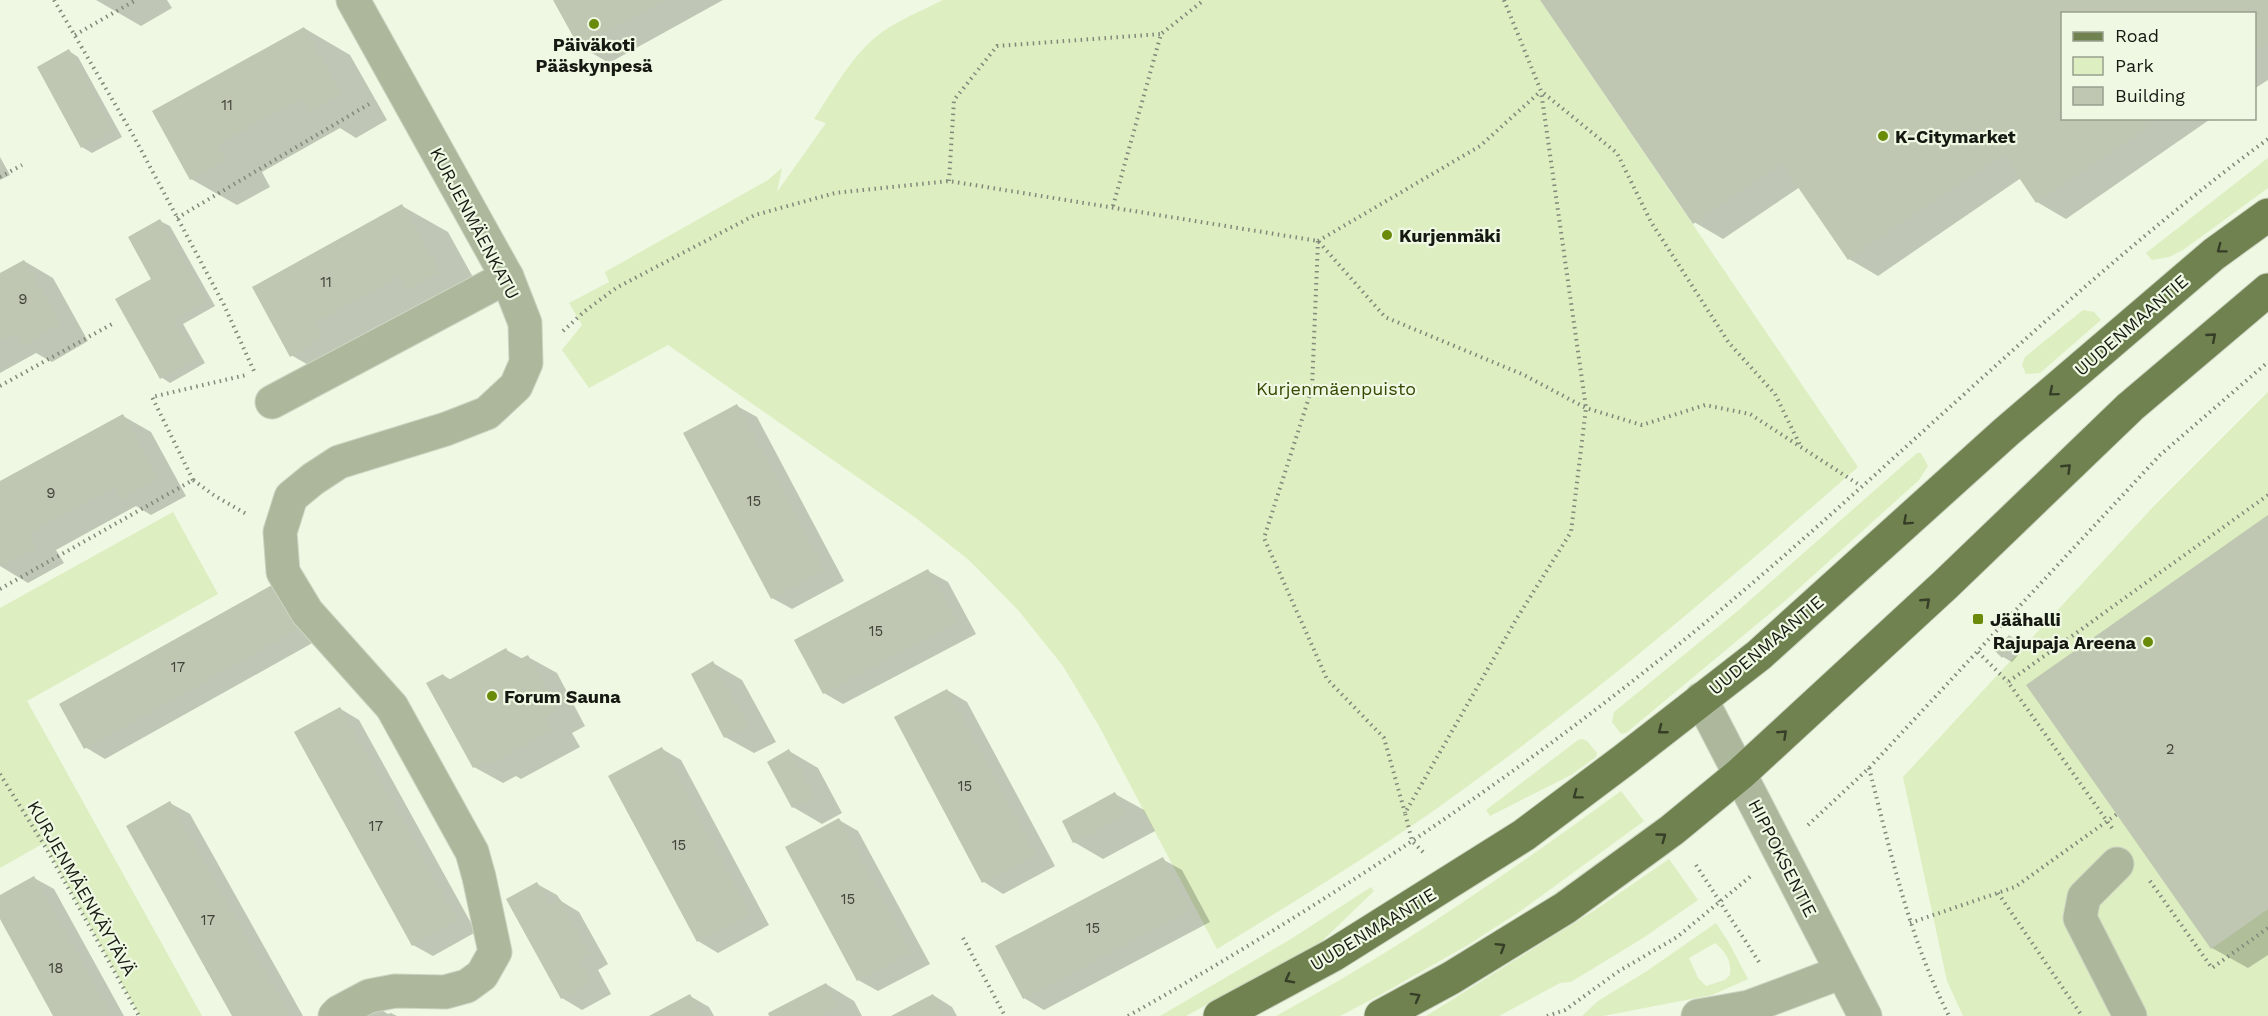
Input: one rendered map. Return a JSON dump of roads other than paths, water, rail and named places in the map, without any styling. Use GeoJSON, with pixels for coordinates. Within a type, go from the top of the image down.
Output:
{"type":"FeatureCollection","features":[{"type":"Feature","properties":{"kind":"main road","name":"UUDENMAANTIE"},"geometry":{"type":"LineString","coordinates":[[1220,1016],[1333,955],[1524,835],[1760,655],[2006,432],[2214,254],[2268,215]]}},
{"type":"Feature","properties":{"kind":"main road"},"geometry":{"type":"LineString","coordinates":[[1381,1016],[1451,978],[1565,908],[1672,830],[1740,774],[1946,584],[2130,407],[2268,290]]}},
{"type":"Feature","properties":{"kind":"street","name":"KURJENMÄENKATU"},"geometry":{"type":"LineString","coordinates":[[335,1016],[339,1011],[369,996],[395,991],[446,992],[467,986],[483,975],[495,952],[472,852],[392,706],[307,612],[283,572],[280,532],[291,497],[313,479],[339,462],[446,429],[488,413],[516,386],[526,363],[525,322],[507,277],[353,0]]}},
{"type":"Feature","properties":{"kind":"street"},"geometry":{"type":"LineString","coordinates":[[272,402],[507,277]]}},
{"type":"Feature","properties":{"kind":"street","name":"HIPPOKSENTIE"},"geometry":{"type":"LineString","coordinates":[[1701,699],[1864,1016]]}},
{"type":"Feature","properties":{"kind":"street"},"geometry":{"type":"LineString","coordinates":[[2117,864],[2084,897],[2080,918],[2130,1016]]}},
{"type":"Feature","properties":{"kind":"street"},"geometry":{"type":"LineString","coordinates":[[1698,1016],[1749,1006],[1842,972]]}},
{"type":"Feature","properties":{"kind":"place","name":"Päiväkoti Pääskynpesä"},"geometry":{"type":"Point","coordinates":[594,24]}},
{"type":"Feature","properties":{"kind":"place","name":"K-Citymarket"},"geometry":{"type":"Point","coordinates":[1883,136]}},
{"type":"Feature","properties":{"kind":"place","name":"Kurjenmäki"},"geometry":{"type":"Point","coordinates":[1387,235]}},
{"type":"Feature","properties":{"kind":"place","name":"Jäähalli"},"geometry":{"type":"Point","coordinates":[1978,619]}},
{"type":"Feature","properties":{"kind":"place","name":"Rajupaja Areena"},"geometry":{"type":"Point","coordinates":[2148,642]}},
{"type":"Feature","properties":{"kind":"place","name":"Forum Sauna"},"geometry":{"type":"Point","coordinates":[492,696]}},
{"type":"Feature","properties":{"kind":"park label","name":"Kurjenmäenpuisto"},"geometry":{"type":"Point","coordinates":[1336,388]}}]}
